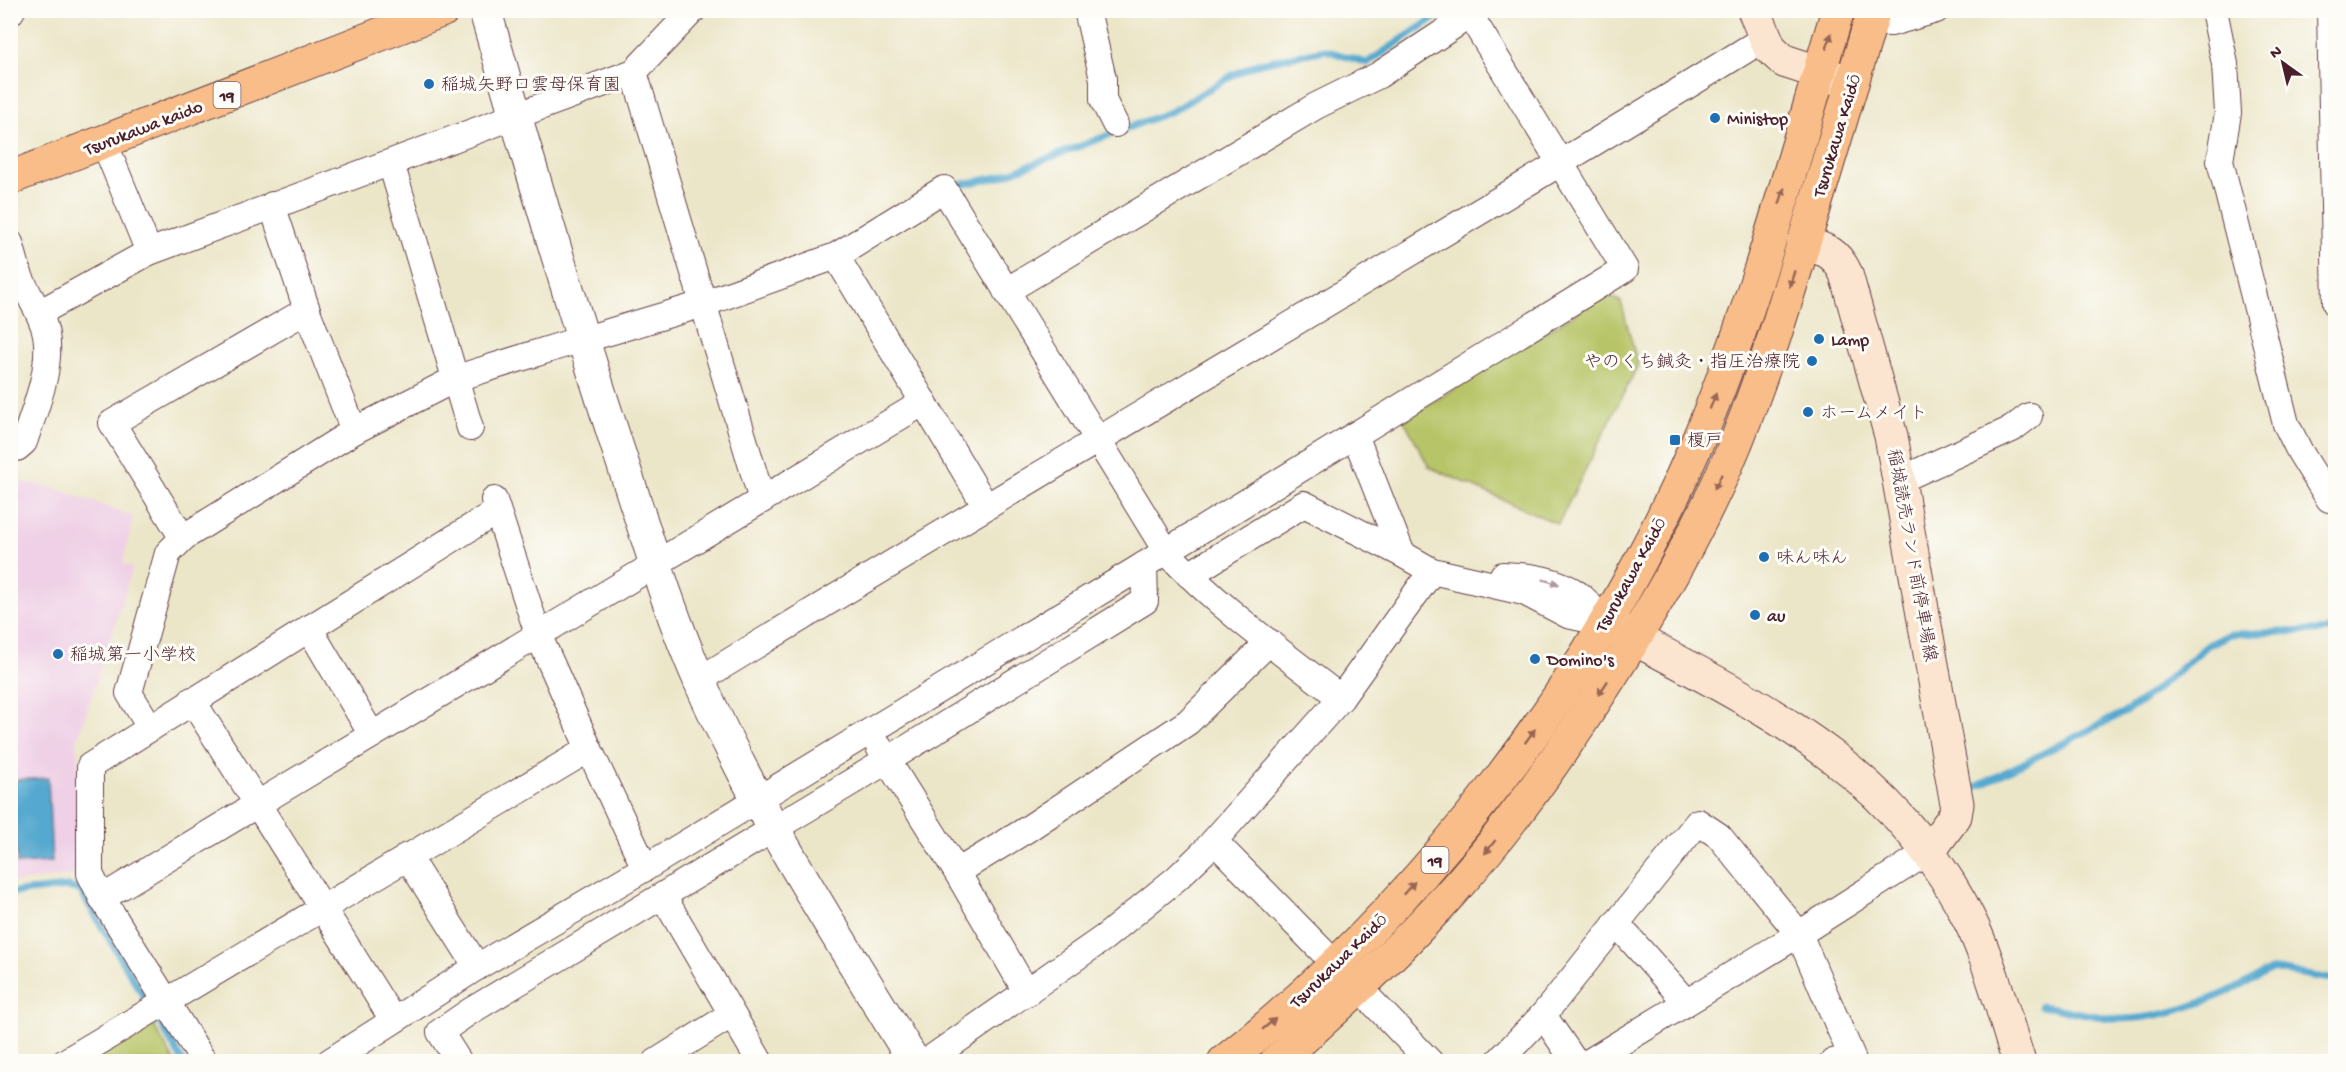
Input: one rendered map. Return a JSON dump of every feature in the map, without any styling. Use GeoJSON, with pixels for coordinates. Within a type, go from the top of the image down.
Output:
{"type":"FeatureCollection","features":[{"type":"Feature","properties":{"kind":"main road","name":"Tsurukawa kaido"},"geometry":{"type":"LineString","coordinates":[[10,178],[443,10]]}},
{"type":"Feature","properties":{"kind":"main road","name":"Tsurukawa Kaidō"},"geometry":{"type":"LineString","coordinates":[[1224,1062],[1335,964],[1421,875],[1487,795],[1544,717],[1604,623],[1656,530],[1690,459],[1742,326],[1838,10]]}},
{"type":"Feature","properties":{"kind":"main road","name":"Tsurukawa Kaidō"},"geometry":{"type":"LineString","coordinates":[[1276,1062],[1359,988],[1451,894],[1514,816],[1569,739],[1635,639],[1671,579],[1728,462],[1772,346],[1872,16]]}},
{"type":"Feature","properties":{"kind":"main road"},"geometry":{"type":"LineString","coordinates":[[1760,24],[1770,48],[1784,61],[1852,83]]}},
{"type":"Feature","properties":{"kind":"main road","name":"稲城読売ランド前停車場線"},"geometry":{"type":"LineString","coordinates":[[1803,243],[1839,258],[1846,274],[1891,436],[1957,804],[1955,816],[1929,851]]}},
{"type":"Feature","properties":{"kind":"main road"},"geometry":{"type":"LineString","coordinates":[[1604,623],[1761,708],[1830,754],[1887,803],[1929,851],[1972,925],[2019,1062]]}},
{"type":"Feature","properties":{"kind":"street"},"geometry":{"type":"LineString","coordinates":[[485,10],[582,339],[656,564],[699,680],[731,751],[757,798],[914,1062]]}},
{"type":"Feature","properties":{"kind":"street"},"geometry":{"type":"LineString","coordinates":[[39,313],[149,252],[634,72],[693,10]]}},
{"type":"Feature","properties":{"kind":"street"},"geometry":{"type":"LineString","coordinates":[[1088,10],[1103,80],[1103,100],[1115,124]]}},
{"type":"Feature","properties":{"kind":"street"},"geometry":{"type":"LineString","coordinates":[[1872,16],[1891,23],[1936,10]]}},
{"type":"Feature","properties":{"kind":"street"},"geometry":{"type":"LineString","coordinates":[[2214,10],[2225,64],[2228,112],[2220,161],[2250,287],[2286,424],[2329,499],[2336,497]]}},
{"type":"Feature","properties":{"kind":"street"},"geometry":{"type":"LineString","coordinates":[[2330,10],[2336,304]]}},
{"type":"Feature","properties":{"kind":"street"},"geometry":{"type":"LineString","coordinates":[[330,1062],[477,967],[680,847],[757,798],[1144,565],[1625,269],[1470,15],[1379,75],[1316,106],[1006,291]]}},
{"type":"Feature","properties":{"kind":"street"},"geometry":{"type":"LineString","coordinates":[[699,680],[985,506],[1561,164],[1760,24]]}},
{"type":"Feature","properties":{"kind":"street"},"geometry":{"type":"LineString","coordinates":[[634,72],[762,500]]}},
{"type":"Feature","properties":{"kind":"street"},"geometry":{"type":"LineString","coordinates":[[104,142],[149,252]]}},
{"type":"Feature","properties":{"kind":"street"},"geometry":{"type":"LineString","coordinates":[[391,163],[457,378],[470,428]]}},
{"type":"Feature","properties":{"kind":"street"},"geometry":{"type":"LineString","coordinates":[[599,335],[703,304],[836,256],[944,189],[1166,551],[1188,575],[1341,698]]}},
{"type":"Feature","properties":{"kind":"street"},"geometry":{"type":"LineString","coordinates":[[272,206],[307,310],[354,431]]}},
{"type":"Feature","properties":{"kind":"street"},"geometry":{"type":"LineString","coordinates":[[10,243],[20,277],[39,313],[46,333],[43,383],[24,442],[17,448],[10,449]]}},
{"type":"Feature","properties":{"kind":"street"},"geometry":{"type":"LineString","coordinates":[[836,256],[985,506]]}},
{"type":"Feature","properties":{"kind":"street"},"geometry":{"type":"LineString","coordinates":[[184,537],[112,423],[307,310]]}},
{"type":"Feature","properties":{"kind":"street"},"geometry":{"type":"LineString","coordinates":[[150,727],[129,693],[168,553],[184,537],[354,431],[457,378],[568,344]]}},
{"type":"Feature","properties":{"kind":"street"},"geometry":{"type":"LineString","coordinates":[[102,898],[924,402]]}},
{"type":"Feature","properties":{"kind":"street"},"geometry":{"type":"LineString","coordinates":[[1900,480],[2012,429],[2029,416]]}},
{"type":"Feature","properties":{"kind":"street"},"geometry":{"type":"LineString","coordinates":[[1355,435],[1402,554]]}},
{"type":"Feature","properties":{"kind":"street"},"geometry":{"type":"LineString","coordinates":[[1188,575],[1304,504],[1432,571],[1454,578],[1529,576],[1560,584],[1580,595],[1604,623]]}},
{"type":"Feature","properties":{"kind":"street"},"geometry":{"type":"LineString","coordinates":[[204,1062],[102,898],[90,874],[90,766],[309,628],[496,506],[538,634],[645,868]]}},
{"type":"Feature","properties":{"kind":"street"},"geometry":{"type":"LineString","coordinates":[[459,1062],[440,1032],[469,1012],[888,760],[1145,601],[1144,565]]}},
{"type":"Feature","properties":{"kind":"street"},"geometry":{"type":"LineString","coordinates":[[926,1062],[1028,993],[1114,930],[1177,878],[1214,841],[1341,698],[1432,571]]}},
{"type":"Feature","properties":{"kind":"street"},"geometry":{"type":"LineString","coordinates":[[309,628],[372,735]]}},
{"type":"Feature","properties":{"kind":"street"},"geometry":{"type":"LineString","coordinates":[[957,872],[1026,830],[1188,722],[1269,642]]}},
{"type":"Feature","properties":{"kind":"street"},"geometry":{"type":"LineString","coordinates":[[192,700],[393,1020]]}},
{"type":"Feature","properties":{"kind":"street"},"geometry":{"type":"LineString","coordinates":[[870,731],[1028,993]]}},
{"type":"Feature","properties":{"kind":"street"},"geometry":{"type":"LineString","coordinates":[[65,1062],[589,749]]}},
{"type":"Feature","properties":{"kind":"street"},"geometry":{"type":"LineString","coordinates":[[1498,1062],[1543,1015],[1698,822],[1719,836],[1798,934],[1852,1057],[1833,1062]]}},
{"type":"Feature","properties":{"kind":"street"},"geometry":{"type":"LineString","coordinates":[[1214,841],[1335,964]]}},
{"type":"Feature","properties":{"kind":"street"},"geometry":{"type":"LineString","coordinates":[[680,847],[695,875]]}},
{"type":"Feature","properties":{"kind":"street"},"geometry":{"type":"LineString","coordinates":[[1589,1062],[1929,851]]}},
{"type":"Feature","properties":{"kind":"street"},"geometry":{"type":"LineString","coordinates":[[407,856],[477,967]]}},
{"type":"Feature","properties":{"kind":"street"},"geometry":{"type":"LineString","coordinates":[[663,896],[760,1062]]}},
{"type":"Feature","properties":{"kind":"street"},"geometry":{"type":"LineString","coordinates":[[1616,923],[1686,1002]]}},
{"type":"Feature","properties":{"kind":"street"},"geometry":{"type":"LineString","coordinates":[[451,984],[469,1012]]}},
{"type":"Feature","properties":{"kind":"street"},"geometry":{"type":"LineString","coordinates":[[1359,988],[1430,1062]]}},
{"type":"Feature","properties":{"kind":"street"},"geometry":{"type":"LineString","coordinates":[[656,1062],[731,1015]]}},
{"type":"Feature","properties":{"kind":"street"},"geometry":{"type":"LineString","coordinates":[[1543,1015],[1575,1062]]}},
{"type":"Feature","properties":{"kind":"shaded area","name":"稲城第一小学校"},"geometry":{"type":"Polygon","coordinates":[[[10,479],[54,488],[133,516],[123,564],[133,567],[77,741],[80,874],[11,883],[10,479]]]}},
{"type":"Feature","properties":{"kind":"green space"},"geometry":{"type":"Polygon","coordinates":[[[1607,294],[1621,302],[1638,365],[1558,524],[1429,467],[1404,420],[1607,294]]]}},
{"type":"Feature","properties":{"kind":"green space"},"geometry":{"type":"Polygon","coordinates":[[[152,1022],[174,1061],[90,1062],[152,1022]]]}},
{"type":"Feature","properties":{"kind":"water"},"geometry":{"type":"Polygon","coordinates":[[[48,778],[52,862],[17,864],[13,780],[48,778]]]}},
{"type":"Feature","properties":{"kind":"waterway"},"geometry":{"type":"LineString","coordinates":[[959,185],[999,177],[1172,111],[1233,75],[1260,63],[1325,50],[1367,63],[1446,10]]}},
{"type":"Feature","properties":{"kind":"waterway"},"geometry":{"type":"LineString","coordinates":[[1974,788],[2127,711],[2208,645],[2230,634],[2336,630]]}},
{"type":"Feature","properties":{"kind":"waterway"},"geometry":{"type":"LineString","coordinates":[[10,893],[68,887],[80,890],[144,997]]}},
{"type":"Feature","properties":{"kind":"waterway"},"geometry":{"type":"LineString","coordinates":[[2041,1006],[2114,1019],[2142,1018],[2219,996],[2271,969],[2336,980]]}},
{"type":"Feature","properties":{"kind":"waterway"},"geometry":{"type":"LineString","coordinates":[[156,1016],[183,1062]]}},
{"type":"Feature","properties":{"kind":"place","name":"稲城矢野口雲母保育園"},"geometry":{"type":"Point","coordinates":[429,84]}},
{"type":"Feature","properties":{"kind":"place","name":"Ministop"},"geometry":{"type":"Point","coordinates":[1715,118]}},
{"type":"Feature","properties":{"kind":"place","name":"Lamp"},"geometry":{"type":"Point","coordinates":[1819,339]}},
{"type":"Feature","properties":{"kind":"place","name":"やのくち鍼灸・指圧治療院"},"geometry":{"type":"Point","coordinates":[1812,361]}},
{"type":"Feature","properties":{"kind":"place","name":"ホームメイト"},"geometry":{"type":"Point","coordinates":[1808,412]}},
{"type":"Feature","properties":{"kind":"place","name":"榎戸"},"geometry":{"type":"Point","coordinates":[1675,440]}},
{"type":"Feature","properties":{"kind":"place","name":"味ん味ん"},"geometry":{"type":"Point","coordinates":[1764,557]}},
{"type":"Feature","properties":{"kind":"place","name":"au"},"geometry":{"type":"Point","coordinates":[1755,615]}},
{"type":"Feature","properties":{"kind":"place","name":"稲城第一小学校"},"geometry":{"type":"Point","coordinates":[58,654]}},
{"type":"Feature","properties":{"kind":"place","name":"Domino's"},"geometry":{"type":"Point","coordinates":[1535,659]}}]}
